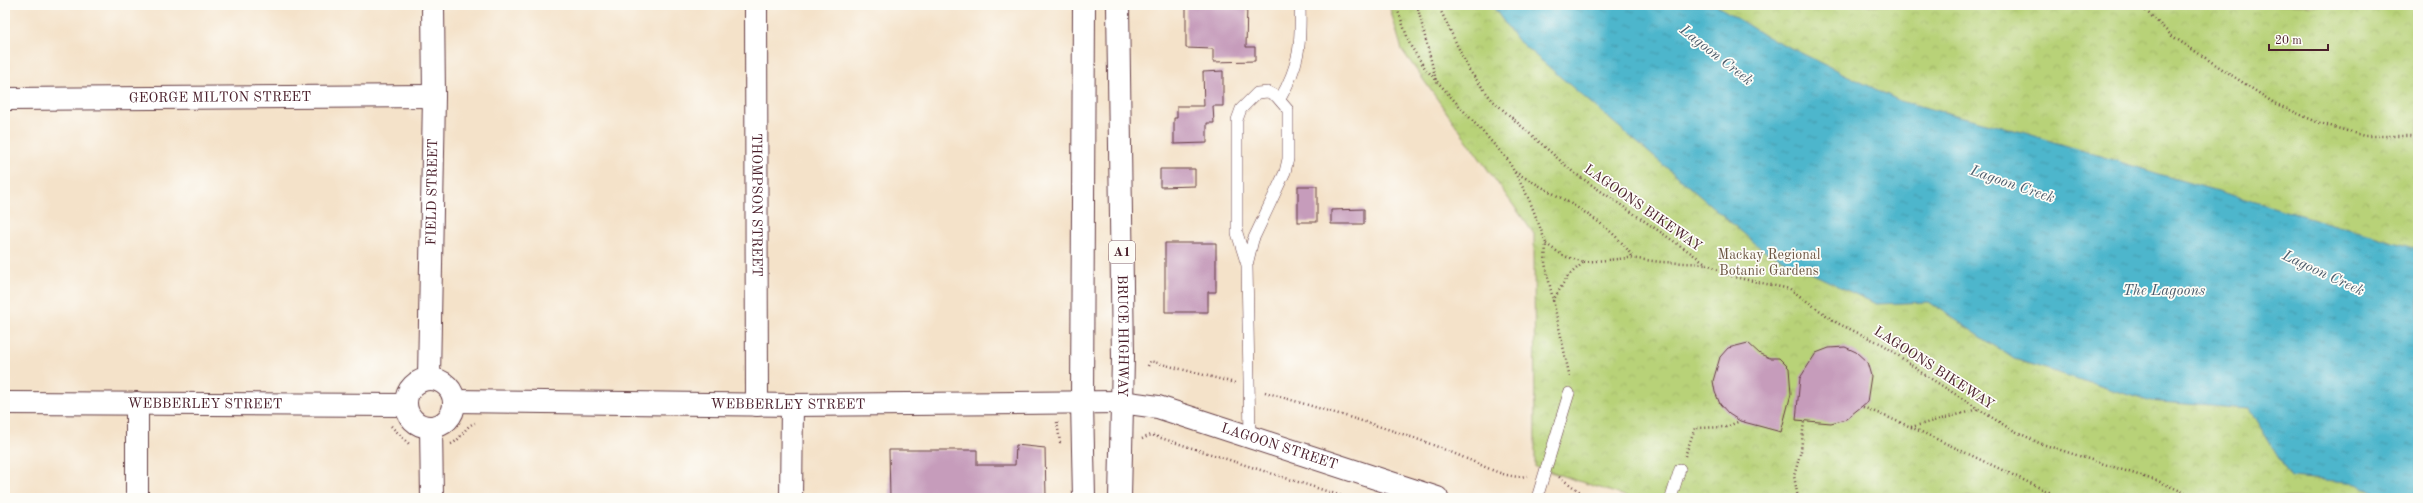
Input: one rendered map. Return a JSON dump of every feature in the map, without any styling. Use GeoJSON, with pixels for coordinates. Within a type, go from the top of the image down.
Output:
{"type":"FeatureCollection","features":[{"type":"Feature","properties":{"kind":"main road","name":"FIELD STREET"},"geometry":{"type":"LineString","coordinates":[[429,378],[434,96],[433,5]]}},
{"type":"Feature","properties":{"kind":"main road","name":"THOMPSON STREET"},"geometry":{"type":"LineString","coordinates":[[756,5],[757,405]]}},
{"type":"Feature","properties":{"kind":"main road"},"geometry":{"type":"LineString","coordinates":[[1084,5],[1082,402],[1084,498]]}},
{"type":"Feature","properties":{"kind":"main road","name":"BRUCE HIGHWAY"},"geometry":{"type":"LineString","coordinates":[[1118,5],[1123,339],[1120,498]]}},
{"type":"Feature","properties":{"kind":"main road","name":"GEORGE MILTON STREET"},"geometry":{"type":"LineString","coordinates":[[5,99],[434,96]]}},
{"type":"Feature","properties":{"kind":"main road"},"geometry":{"type":"LineString","coordinates":[[429,378],[443,382],[449,387],[454,401],[449,417],[443,423],[431,427],[419,425],[412,420],[405,405],[406,397],[414,384],[429,378]]}},
{"type":"Feature","properties":{"kind":"main road","name":"WEBBERLEY STREET"},"geometry":{"type":"LineString","coordinates":[[454,401],[757,405],[1121,402]]}},
{"type":"Feature","properties":{"kind":"main road","name":"LAGOON STREET"},"geometry":{"type":"LineString","coordinates":[[1121,402],[1148,404],[1437,498]]}},
{"type":"Feature","properties":{"kind":"main road","name":"WEBBERLEY STREET"},"geometry":{"type":"LineString","coordinates":[[5,403],[405,405]]}},
{"type":"Feature","properties":{"kind":"main road"},"geometry":{"type":"LineString","coordinates":[[137,404],[137,498]]}},
{"type":"Feature","properties":{"kind":"main road"},"geometry":{"type":"LineString","coordinates":[[791,498],[792,405]]}},
{"type":"Feature","properties":{"kind":"main road"},"geometry":{"type":"LineString","coordinates":[[431,427],[432,498]]}},
{"type":"Feature","properties":{"kind":"lane"},"geometry":{"type":"LineString","coordinates":[[1280,99],[1293,77],[1298,56],[1301,36],[1300,5]]}},
{"type":"Feature","properties":{"kind":"lane"},"geometry":{"type":"LineString","coordinates":[[1247,265],[1256,234],[1285,172],[1288,159],[1288,110],[1280,99],[1268,92],[1257,93],[1241,109],[1237,120],[1237,233],[1247,265],[1250,438]]}},
{"type":"Feature","properties":{"kind":"lane"},"geometry":{"type":"LineString","coordinates":[[1537,498],[1569,393]]}},
{"type":"Feature","properties":{"kind":"lane"},"geometry":{"type":"LineString","coordinates":[[1671,498],[1680,470]]}},
{"type":"Feature","properties":{"kind":"path"},"geometry":{"type":"LineString","coordinates":[[1396,5],[1410,45],[1436,81],[1508,160],[1529,199],[1546,243],[1545,263],[1552,302],[1571,373],[1569,393]]}},
{"type":"Feature","properties":{"kind":"path"},"geometry":{"type":"LineString","coordinates":[[1417,5],[1436,81]]}},
{"type":"Feature","properties":{"kind":"path","name":"LAGOONS BIKEWAY"},"geometry":{"type":"LineString","coordinates":[[1438,5],[1469,70],[1492,100],[1573,172],[1707,264],[1734,277],[1790,289],[1837,323],[1884,345],[2007,427],[2039,443],[2160,482],[2197,498]]}},
{"type":"Feature","properties":{"kind":"path"},"geometry":{"type":"LineString","coordinates":[[2140,5],[2172,36],[2274,103],[2317,122],[2364,136],[2418,136]]}},
{"type":"Feature","properties":{"kind":"path"},"geometry":{"type":"LineString","coordinates":[[1514,172],[1610,231],[1626,245],[1633,258]]}},
{"type":"Feature","properties":{"kind":"path"},"geometry":{"type":"LineString","coordinates":[[1546,243],[1564,256],[1584,262],[1633,258],[1707,264]]}},
{"type":"Feature","properties":{"kind":"path"},"geometry":{"type":"LineString","coordinates":[[1552,302],[1568,276],[1584,262]]}},
{"type":"Feature","properties":{"kind":"path"},"geometry":{"type":"LineString","coordinates":[[1148,366],[1150,361],[1249,387],[1441,447],[1504,474],[1520,477],[1545,472],[1561,478],[1589,498]]}},
{"type":"Feature","properties":{"kind":"path"},"geometry":{"type":"LineString","coordinates":[[1863,407],[1911,427],[2049,492],[2054,498]]}},
{"type":"Feature","properties":{"kind":"path"},"geometry":{"type":"LineString","coordinates":[[1911,427],[1979,409]]}},
{"type":"Feature","properties":{"kind":"path"},"geometry":{"type":"LineString","coordinates":[[1056,417],[1060,442],[1065,442]]}},
{"type":"Feature","properties":{"kind":"path"},"geometry":{"type":"LineString","coordinates":[[1680,470],[1695,428],[1726,427],[1740,421]]}},
{"type":"Feature","properties":{"kind":"path"},"geometry":{"type":"LineString","coordinates":[[1798,498],[1794,476],[1801,451],[1804,421]]}},
{"type":"Feature","properties":{"kind":"path"},"geometry":{"type":"LineString","coordinates":[[1139,442],[1147,435],[1161,438],[1348,498]]}},
{"type":"Feature","properties":{"kind":"green space","name":"Mackay Regional Botanic Gardens"},"geometry":{"type":"Polygon","coordinates":[[[1389,5],[2418,5],[2418,498],[1631,498],[1535,467],[1534,234],[1402,50],[1389,5]]]}},
{"type":"Feature","properties":{"kind":"water","name":"The Lagoons"},"geometry":{"type":"Polygon","coordinates":[[[1492,5],[1716,5],[1762,34],[1900,101],[2022,132],[2169,177],[2418,249],[2418,498],[2382,498],[2358,483],[2291,477],[2249,409],[2148,401],[2014,359],[1929,302],[1876,304],[1763,250],[1516,39],[1492,5]]]}},
{"type":"Feature","properties":{"kind":"building"},"geometry":{"type":"Polygon","coordinates":[[[1186,5],[1247,5],[1246,47],[1255,47],[1255,61],[1213,62],[1213,49],[1186,48],[1186,5]]]}},
{"type":"Feature","properties":{"kind":"building"},"geometry":{"type":"Polygon","coordinates":[[[1223,71],[1223,106],[1213,106],[1214,123],[1207,123],[1207,143],[1174,144],[1174,118],[1177,118],[1177,106],[1204,106],[1203,72],[1223,71]]]}},
{"type":"Feature","properties":{"kind":"building"},"geometry":{"type":"Polygon","coordinates":[[[1160,169],[1195,169],[1195,186],[1160,187],[1160,169]]]}},
{"type":"Feature","properties":{"kind":"building"},"geometry":{"type":"Polygon","coordinates":[[[1298,186],[1317,186],[1317,222],[1298,222],[1298,186]]]}},
{"type":"Feature","properties":{"kind":"building"},"geometry":{"type":"Polygon","coordinates":[[[1364,209],[1364,224],[1331,224],[1331,210],[1364,209]]]}},
{"type":"Feature","properties":{"kind":"building"},"geometry":{"type":"Polygon","coordinates":[[[1165,243],[1216,243],[1216,292],[1208,292],[1208,312],[1165,312],[1165,243]]]}},
{"type":"Feature","properties":{"kind":"building"},"geometry":{"type":"Polygon","coordinates":[[[1748,343],[1760,354],[1770,358],[1779,358],[1789,368],[1791,394],[1781,432],[1740,421],[1729,414],[1720,404],[1715,392],[1713,381],[1720,357],[1728,348],[1748,343]]]}},
{"type":"Feature","properties":{"kind":"building"},"geometry":{"type":"Polygon","coordinates":[[[1845,347],[1856,352],[1867,362],[1871,376],[1867,402],[1846,419],[1831,423],[1796,420],[1800,378],[1816,353],[1829,348],[1845,347]]]}},
{"type":"Feature","properties":{"kind":"building"},"geometry":{"type":"Polygon","coordinates":[[[1016,445],[1045,448],[1046,497],[890,498],[889,450],[977,450],[977,465],[1015,465],[1016,445]]]}},
{"type":"Feature","properties":{"kind":"water label","name":"Lagoon Creek"},"geometry":{"type":"Point","coordinates":[1716,56]}},
{"type":"Feature","properties":{"kind":"water label","name":"Lagoon Creek"},"geometry":{"type":"Point","coordinates":[2012,185]}},
{"type":"Feature","properties":{"kind":"water label","name":"Lagoon Creek"},"geometry":{"type":"Point","coordinates":[2323,274]}}]}
